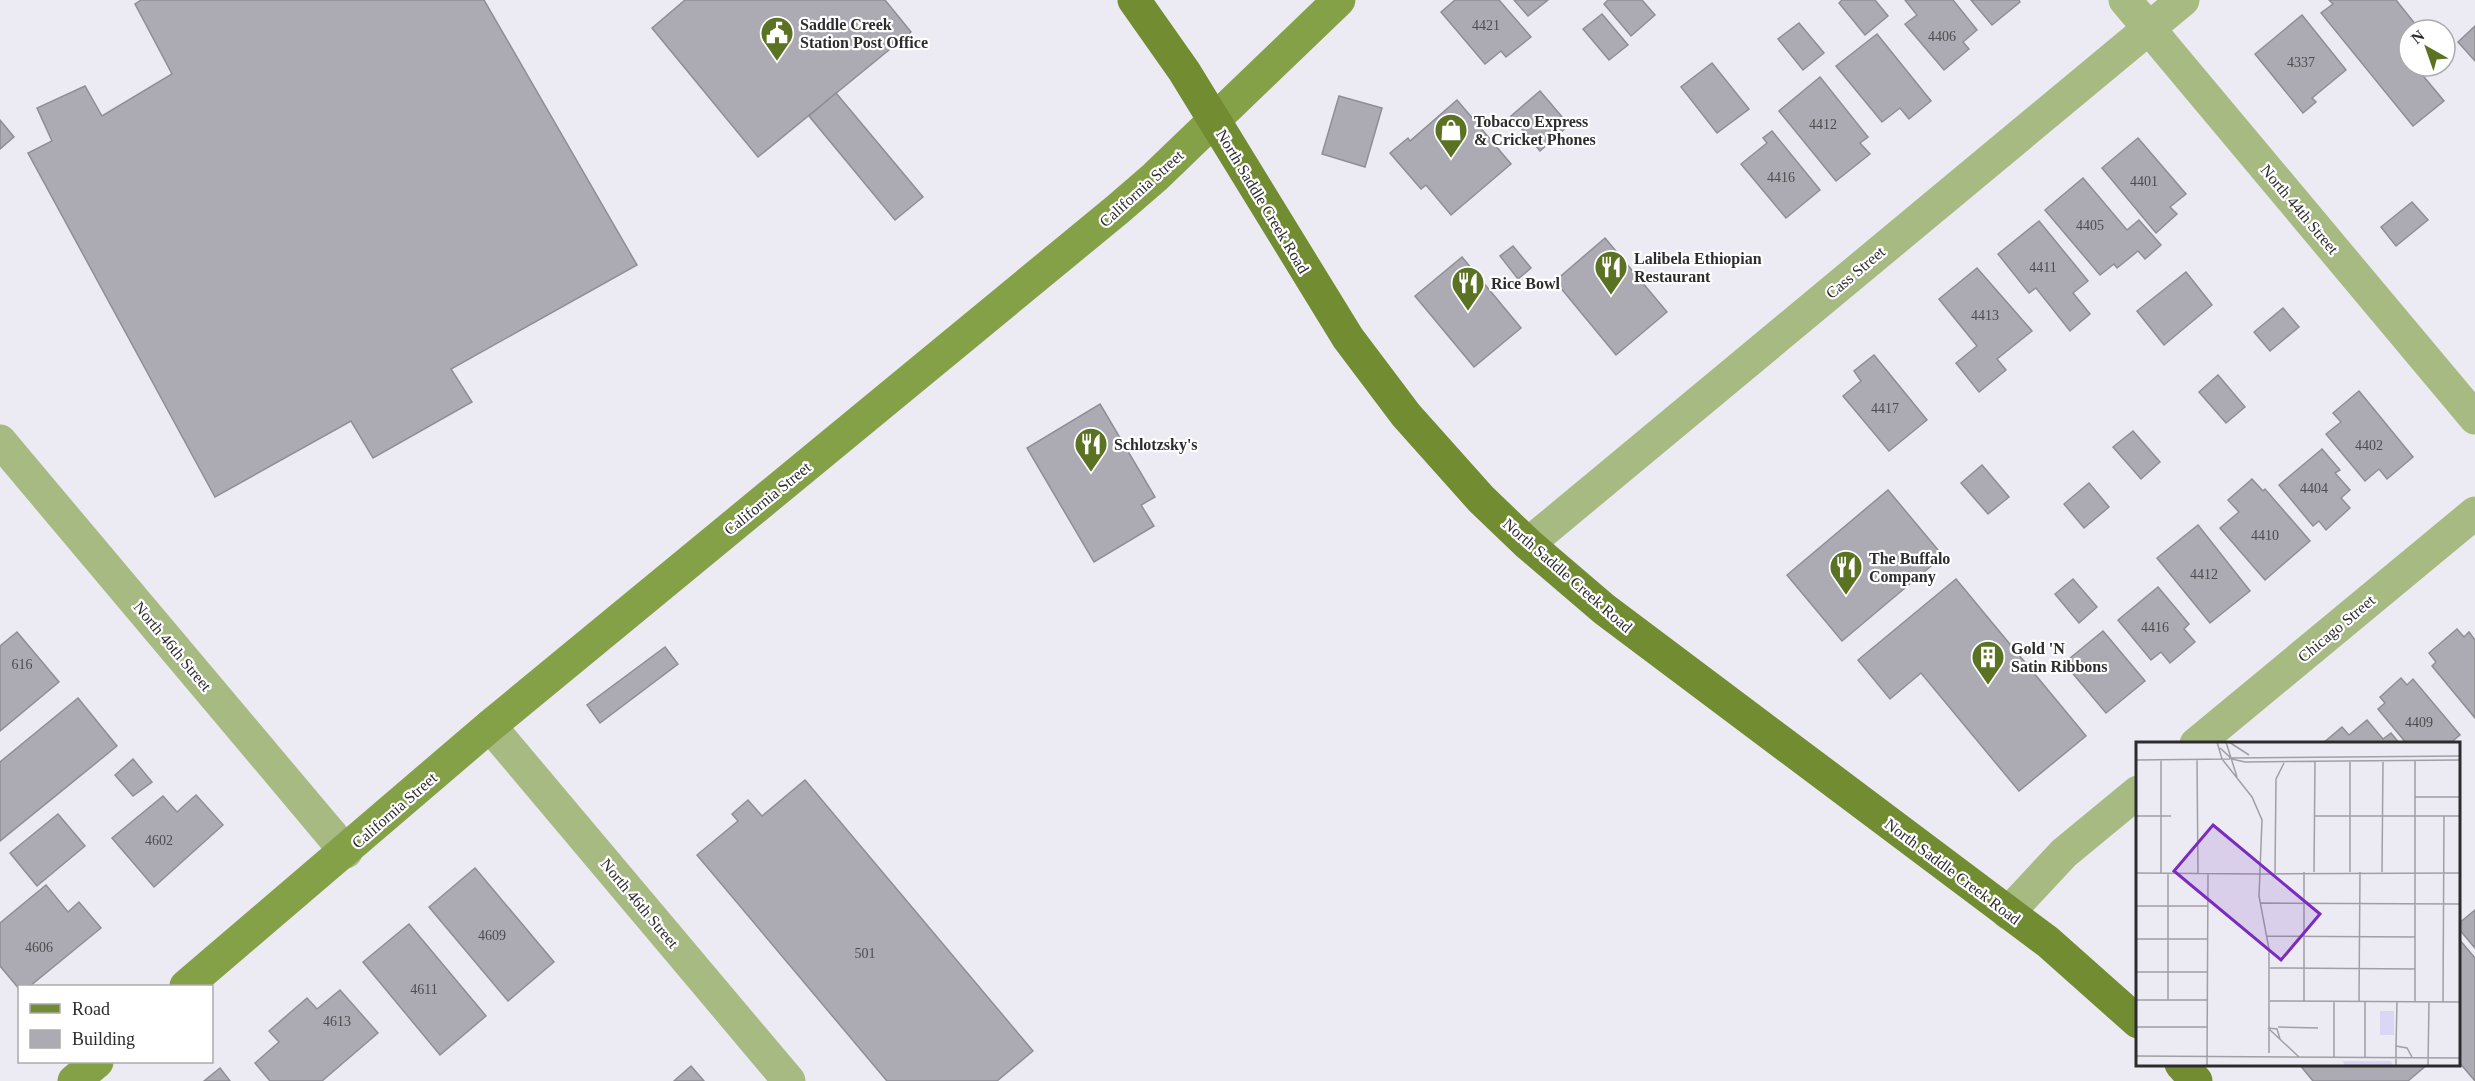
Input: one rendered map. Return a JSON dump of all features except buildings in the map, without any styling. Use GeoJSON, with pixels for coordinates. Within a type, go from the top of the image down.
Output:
{"type":"FeatureCollection","features":[{"type":"Feature","properties":{"kind":"main road","name":"North Saddle Creek Road"},"geometry":{"type":"LineString","coordinates":[[1134,0],[1215,121],[1324,302],[1383,385],[1462,479],[1528,544],[1641,637],[2060,952],[2136,1020]]}},
{"type":"Feature","properties":{"kind":"main road","name":"California Street"},"geometry":{"type":"LineString","coordinates":[[188,985],[490,726],[1155,177],[1339,0]]}},
{"type":"Feature","properties":{"kind":"main road"},"geometry":{"type":"LineString","coordinates":[[74,1081],[96,1063]]}},
{"type":"Feature","properties":{"kind":"main road"},"geometry":{"type":"LineString","coordinates":[[2182,1066],[2196,1081]]}},
{"type":"Feature","properties":{"kind":"street","name":"North 44th Street"},"geometry":{"type":"LineString","coordinates":[[2125,0],[2475,418]]}},
{"type":"Feature","properties":{"kind":"street","name":"Cass Street"},"geometry":{"type":"LineString","coordinates":[[1528,544],[2183,0]]}},
{"type":"Feature","properties":{"kind":"street","name":"North 46th Street"},"geometry":{"type":"LineString","coordinates":[[0,441],[346,852]]}},
{"type":"Feature","properties":{"kind":"street","name":"Chicago Street"},"geometry":{"type":"LineString","coordinates":[[2198,742],[2475,513]]}},
{"type":"Feature","properties":{"kind":"street","name":"North 46th Street"},"geometry":{"type":"LineString","coordinates":[[490,726],[789,1081]]}},
{"type":"Feature","properties":{"kind":"street"},"geometry":{"type":"LineString","coordinates":[[2008,912],[2064,853],[2136,794]]}},
{"type":"Feature","properties":{"kind":"place","name":"Saddle Creek Station Post Office"},"geometry":{"type":"Point","coordinates":[777,62]}},
{"type":"Feature","properties":{"kind":"place","name":"Tobacco Express & Cricket Phones"},"geometry":{"type":"Point","coordinates":[1451,159]}},
{"type":"Feature","properties":{"kind":"place","name":"Lalibela Ethiopian Restaurant"},"geometry":{"type":"Point","coordinates":[1611,296]}},
{"type":"Feature","properties":{"kind":"place","name":"Rice Bowl"},"geometry":{"type":"Point","coordinates":[1468,312]}},
{"type":"Feature","properties":{"kind":"place","name":"Schlotzsky's"},"geometry":{"type":"Point","coordinates":[1091,473]}},
{"type":"Feature","properties":{"kind":"place","name":"The Buffalo Company"},"geometry":{"type":"Point","coordinates":[1846,596]}},
{"type":"Feature","properties":{"kind":"place","name":"Gold 'N Satin Ribbons"},"geometry":{"type":"Point","coordinates":[1988,686]}}]}
